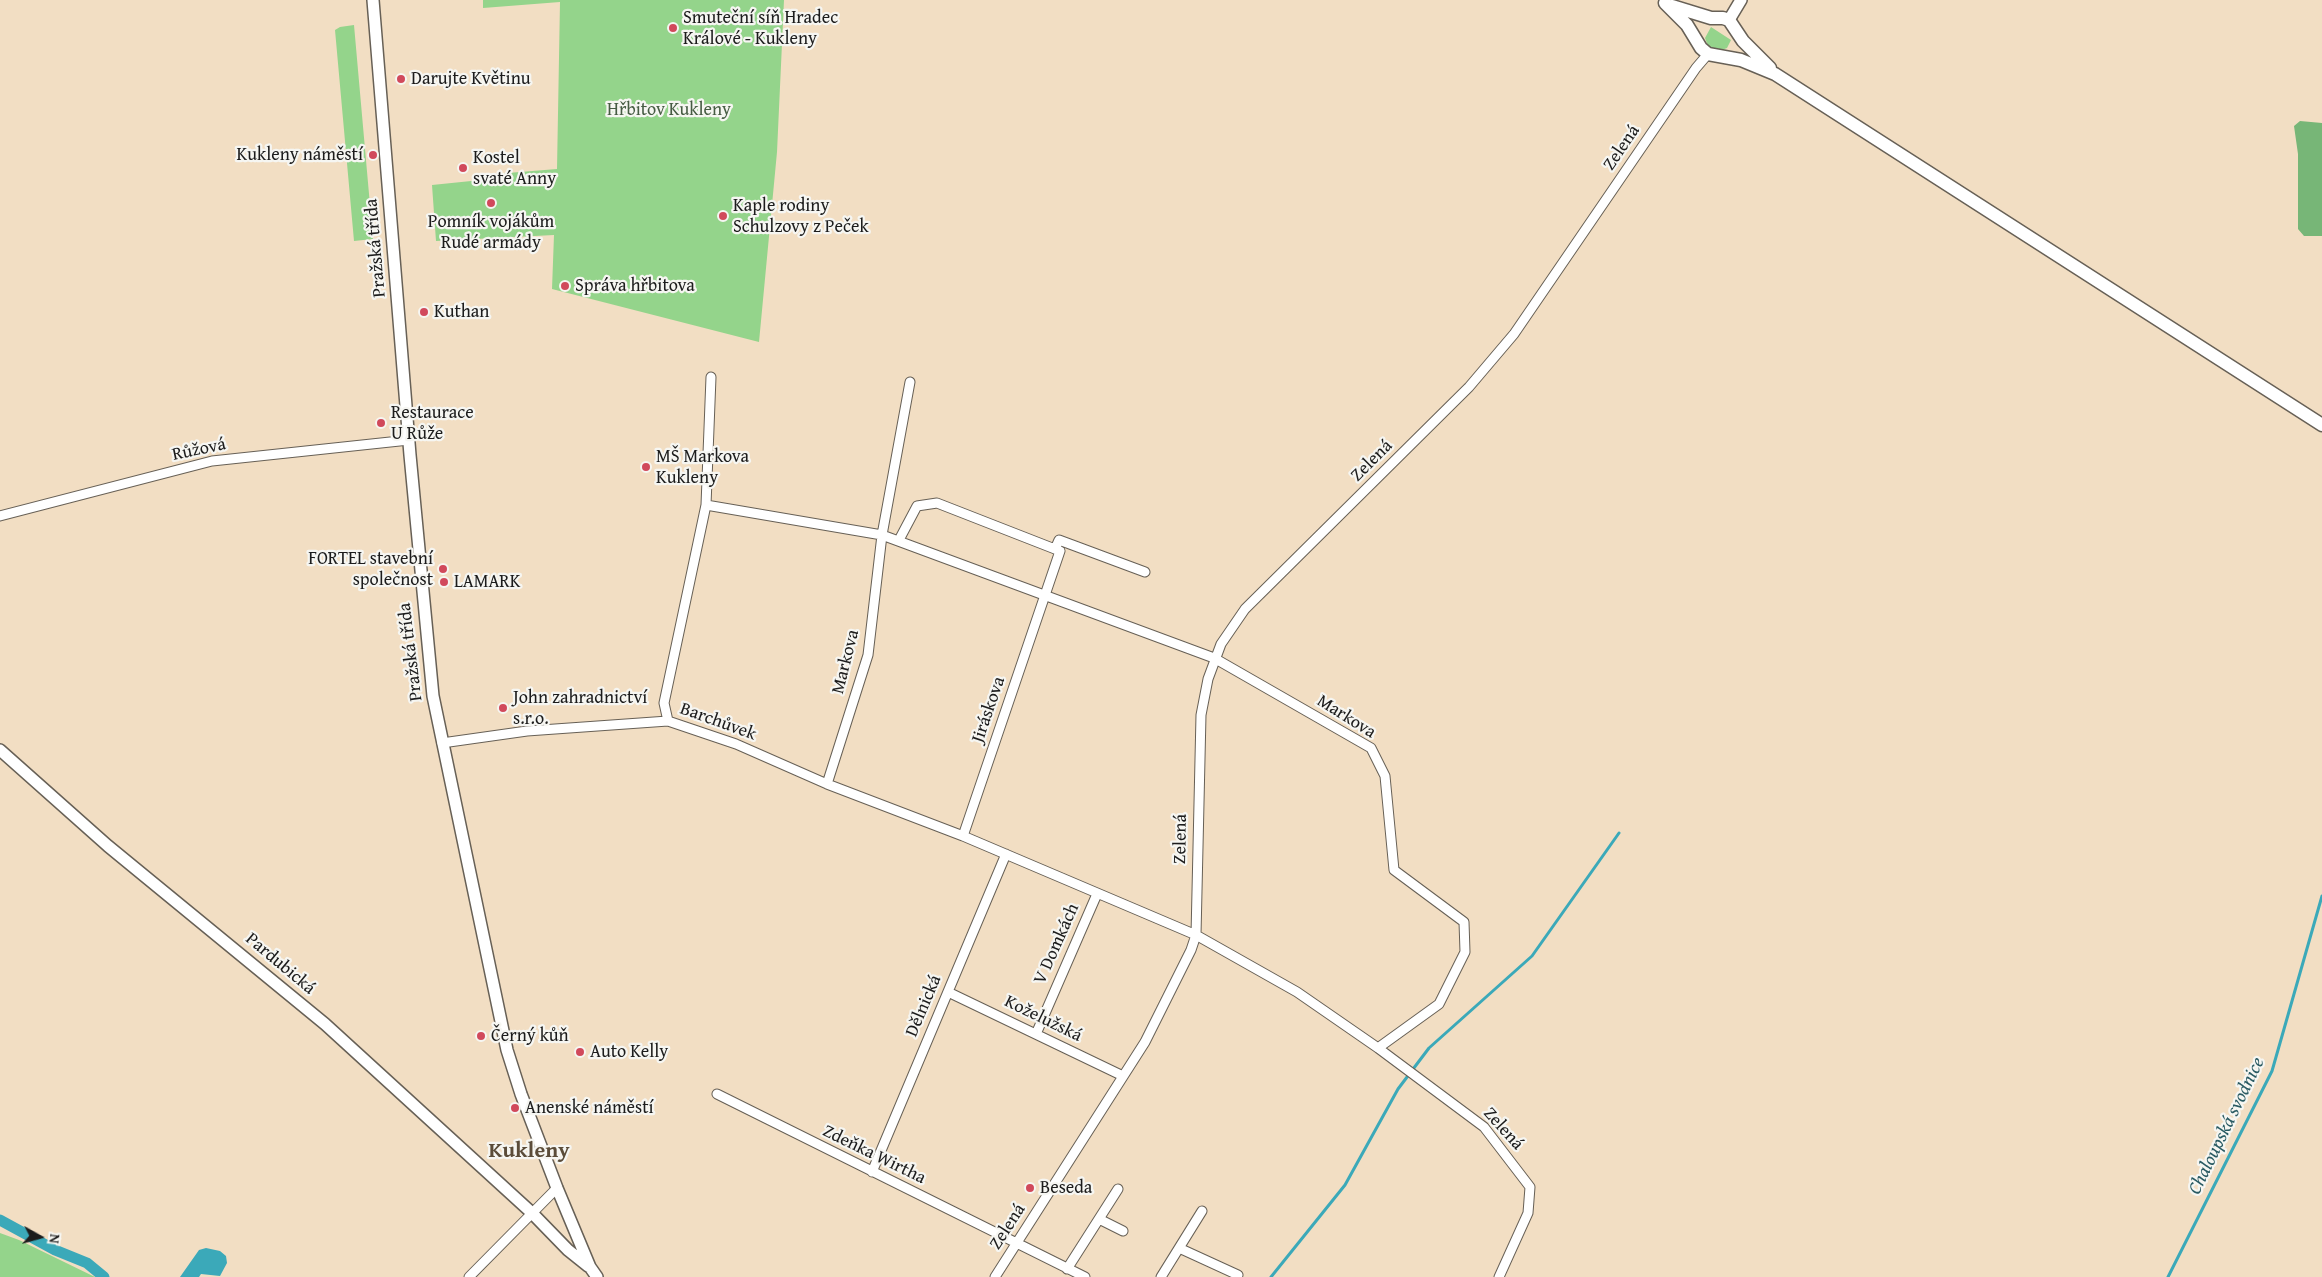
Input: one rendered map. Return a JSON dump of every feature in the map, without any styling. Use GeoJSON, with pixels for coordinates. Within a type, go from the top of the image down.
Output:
{"type":"FeatureCollection","features":[{"type":"Feature","properties":{"kind":"main road"},"geometry":{"type":"LineString","coordinates":[[1663,1],[1711,18],[1723,18],[1733,25],[1743,41],[1775,74]]}},
{"type":"Feature","properties":{"kind":"main road"},"geometry":{"type":"LineString","coordinates":[[1663,1],[1687,25],[1699,44],[1714,56],[1741,60],[1775,74],[2322,425]]}},
{"type":"Feature","properties":{"kind":"main road"},"geometry":{"type":"LineString","coordinates":[[1699,44],[1699,31],[1706,21],[1711,18]]}},
{"type":"Feature","properties":{"kind":"main road"},"geometry":{"type":"LineString","coordinates":[[1714,56],[1731,52],[1735,47],[1738,36],[1733,25]]}},
{"type":"Feature","properties":{"kind":"street","name":"Pražská třída"},"geometry":{"type":"LineString","coordinates":[[373,0],[426,642],[442,743],[507,1050],[521,1094],[557,1188],[590,1267],[597,1277]]}},
{"type":"Feature","properties":{"kind":"street"},"geometry":{"type":"LineString","coordinates":[[1733,25],[1741,0]]}},
{"type":"Feature","properties":{"kind":"street","name":"Zelená"},"geometry":{"type":"LineString","coordinates":[[995,1277],[1145,1042],[1186,964],[1196,935],[1200,731],[1203,698],[1214,658],[1229,630],[1245,609],[1469,387],[1514,334],[1696,68],[1714,56]]}},
{"type":"Feature","properties":{"kind":"street"},"geometry":{"type":"LineString","coordinates":[[668,721],[664,703],[706,505],[711,377]]}},
{"type":"Feature","properties":{"kind":"street","name":"Markova"},"geometry":{"type":"LineString","coordinates":[[827,784],[868,655],[882,535],[910,382]]}},
{"type":"Feature","properties":{"kind":"street","name":"Růžová"},"geometry":{"type":"LineString","coordinates":[[0,516],[212,461],[409,440]]}},
{"type":"Feature","properties":{"kind":"street"},"geometry":{"type":"LineString","coordinates":[[899,540],[917,506],[937,503],[1060,551],[1045,595]]}},
{"type":"Feature","properties":{"kind":"street","name":"Markova"},"geometry":{"type":"LineString","coordinates":[[706,505],[882,535],[899,540],[1214,658],[1371,748],[1385,776],[1394,870],[1464,922],[1465,952],[1439,1004],[1378,1048]]}},
{"type":"Feature","properties":{"kind":"street"},"geometry":{"type":"LineString","coordinates":[[1055,549],[1059,540],[1145,572]]}},
{"type":"Feature","properties":{"kind":"street","name":"Jiráskova"},"geometry":{"type":"LineString","coordinates":[[963,836],[1045,595]]}},
{"type":"Feature","properties":{"kind":"street","name":"Barchůvek"},"geometry":{"type":"LineString","coordinates":[[442,743],[527,731],[668,721],[736,744],[827,784]]}},
{"type":"Feature","properties":{"kind":"street","name":"Pardubická"},"geometry":{"type":"LineString","coordinates":[[0,750],[108,846],[325,1024],[532,1213],[568,1250],[590,1267]]}},
{"type":"Feature","properties":{"kind":"street"},"geometry":{"type":"LineString","coordinates":[[827,784],[963,836],[1196,935]]}},
{"type":"Feature","properties":{"kind":"street","name":"Dělnická"},"geometry":{"type":"LineString","coordinates":[[872,1172],[1006,854]]}},
{"type":"Feature","properties":{"kind":"street","name":"V Domkách"},"geometry":{"type":"LineString","coordinates":[[1036,1034],[1097,894]]}},
{"type":"Feature","properties":{"kind":"street","name":"Zelená"},"geometry":{"type":"LineString","coordinates":[[1196,935],[1297,992],[1378,1048],[1405,1070],[1484,1127],[1530,1187],[1528,1213],[1499,1277]]}},
{"type":"Feature","properties":{"kind":"street","name":"Koželužská"},"geometry":{"type":"LineString","coordinates":[[948,992],[1123,1076]]}},
{"type":"Feature","properties":{"kind":"street","name":"Zdeňka Wirtha"},"geometry":{"type":"LineString","coordinates":[[717,1094],[1085,1277]]}},
{"type":"Feature","properties":{"kind":"street"},"geometry":{"type":"LineString","coordinates":[[469,1277],[557,1188]]}},
{"type":"Feature","properties":{"kind":"street"},"geometry":{"type":"LineString","coordinates":[[1067,1269],[1118,1189]]}},
{"type":"Feature","properties":{"kind":"street"},"geometry":{"type":"LineString","coordinates":[[1161,1277],[1202,1211]]}},
{"type":"Feature","properties":{"kind":"street"},"geometry":{"type":"LineString","coordinates":[[1099,1219],[1123,1231]]}},
{"type":"Feature","properties":{"kind":"street"},"geometry":{"type":"LineString","coordinates":[[1179,1248],[1238,1275]]}},
{"type":"Feature","properties":{"kind":"green space","name":"Hřbitov Kukleny"},"geometry":{"type":"Polygon","coordinates":[[[483,0],[784,0],[777,152],[759,342],[552,289],[554,235],[436,241],[432,185],[481,180],[483,175],[557,169],[560,2],[483,8],[483,0]]]}},
{"type":"Feature","properties":{"kind":"green space"},"geometry":{"type":"Polygon","coordinates":[[[354,25],[373,239],[354,241],[335,30],[340,27],[354,25]]]}},
{"type":"Feature","properties":{"kind":"green space"},"geometry":{"type":"Polygon","coordinates":[[[1711,27],[1731,40],[1727,48],[1719,51],[1708,46],[1705,38],[1711,27]]]}},
{"type":"Feature","properties":{"kind":"green space"},"geometry":{"type":"Polygon","coordinates":[[[2300,121],[2322,123],[2322,236],[2304,236],[2298,229],[2298,154],[2294,126],[2300,121]]]}},
{"type":"Feature","properties":{"kind":"green space"},"geometry":{"type":"Polygon","coordinates":[[[0,1233],[19,1240],[95,1277],[0,1277],[0,1233]]]}},
{"type":"Feature","properties":{"kind":"water"},"geometry":{"type":"Polygon","coordinates":[[[206,1248],[220,1251],[226,1256],[227,1263],[220,1276],[201,1274],[199,1277],[180,1277],[199,1250],[206,1248]]]}},
{"type":"Feature","properties":{"kind":"waterway"},"geometry":{"type":"LineString","coordinates":[[1271,1277],[1345,1185],[1398,1089],[1429,1048],[1532,956],[1619,833]]}},
{"type":"Feature","properties":{"kind":"waterway","name":"Chaloupská svodnice"},"geometry":{"type":"LineString","coordinates":[[2168,1277],[2272,1071],[2322,896]]}},
{"type":"Feature","properties":{"kind":"waterway"},"geometry":{"type":"LineString","coordinates":[[0,1220],[55,1250],[87,1263],[104,1277]]}},
{"type":"Feature","properties":{"kind":"place","name":"Smuteční síň Hradec Králové - Kukleny"},"geometry":{"type":"Point","coordinates":[673,28]}},
{"type":"Feature","properties":{"kind":"place","name":"Darujte Květinu"},"geometry":{"type":"Point","coordinates":[401,79]}},
{"type":"Feature","properties":{"kind":"place","name":"Kukleny náměstí"},"geometry":{"type":"Point","coordinates":[373,155]}},
{"type":"Feature","properties":{"kind":"place","name":"Kostel svaté Anny"},"geometry":{"type":"Point","coordinates":[463,168]}},
{"type":"Feature","properties":{"kind":"place","name":"Pomník vojákům Rudé armády"},"geometry":{"type":"Point","coordinates":[491,203]}},
{"type":"Feature","properties":{"kind":"place","name":"Kaple rodiny Schulzovy z Peček"},"geometry":{"type":"Point","coordinates":[723,216]}},
{"type":"Feature","properties":{"kind":"place","name":"Správa hřbitova"},"geometry":{"type":"Point","coordinates":[565,286]}},
{"type":"Feature","properties":{"kind":"place","name":"Kuthan"},"geometry":{"type":"Point","coordinates":[424,312]}},
{"type":"Feature","properties":{"kind":"place","name":"Restaurace U Růže"},"geometry":{"type":"Point","coordinates":[381,423]}},
{"type":"Feature","properties":{"kind":"place","name":"MŠ Markova Kukleny"},"geometry":{"type":"Point","coordinates":[646,467]}},
{"type":"Feature","properties":{"kind":"place","name":"FORTEL stavební společnost"},"geometry":{"type":"Point","coordinates":[443,569]}},
{"type":"Feature","properties":{"kind":"place","name":"LAMARK"},"geometry":{"type":"Point","coordinates":[444,582]}},
{"type":"Feature","properties":{"kind":"place","name":"John zahradnictví s.r.o."},"geometry":{"type":"Point","coordinates":[503,708]}},
{"type":"Feature","properties":{"kind":"place","name":"Černý kůň"},"geometry":{"type":"Point","coordinates":[481,1036]}},
{"type":"Feature","properties":{"kind":"place","name":"Auto Kelly"},"geometry":{"type":"Point","coordinates":[580,1052]}},
{"type":"Feature","properties":{"kind":"place","name":"Anenské náměstí"},"geometry":{"type":"Point","coordinates":[515,1108]}},
{"type":"Feature","properties":{"kind":"place","name":"Beseda"},"geometry":{"type":"Point","coordinates":[1030,1188]}},
{"type":"Feature","properties":{"kind":"district","name":"Kukleny"},"geometry":{"type":"Point","coordinates":[529,1151]}}]}
